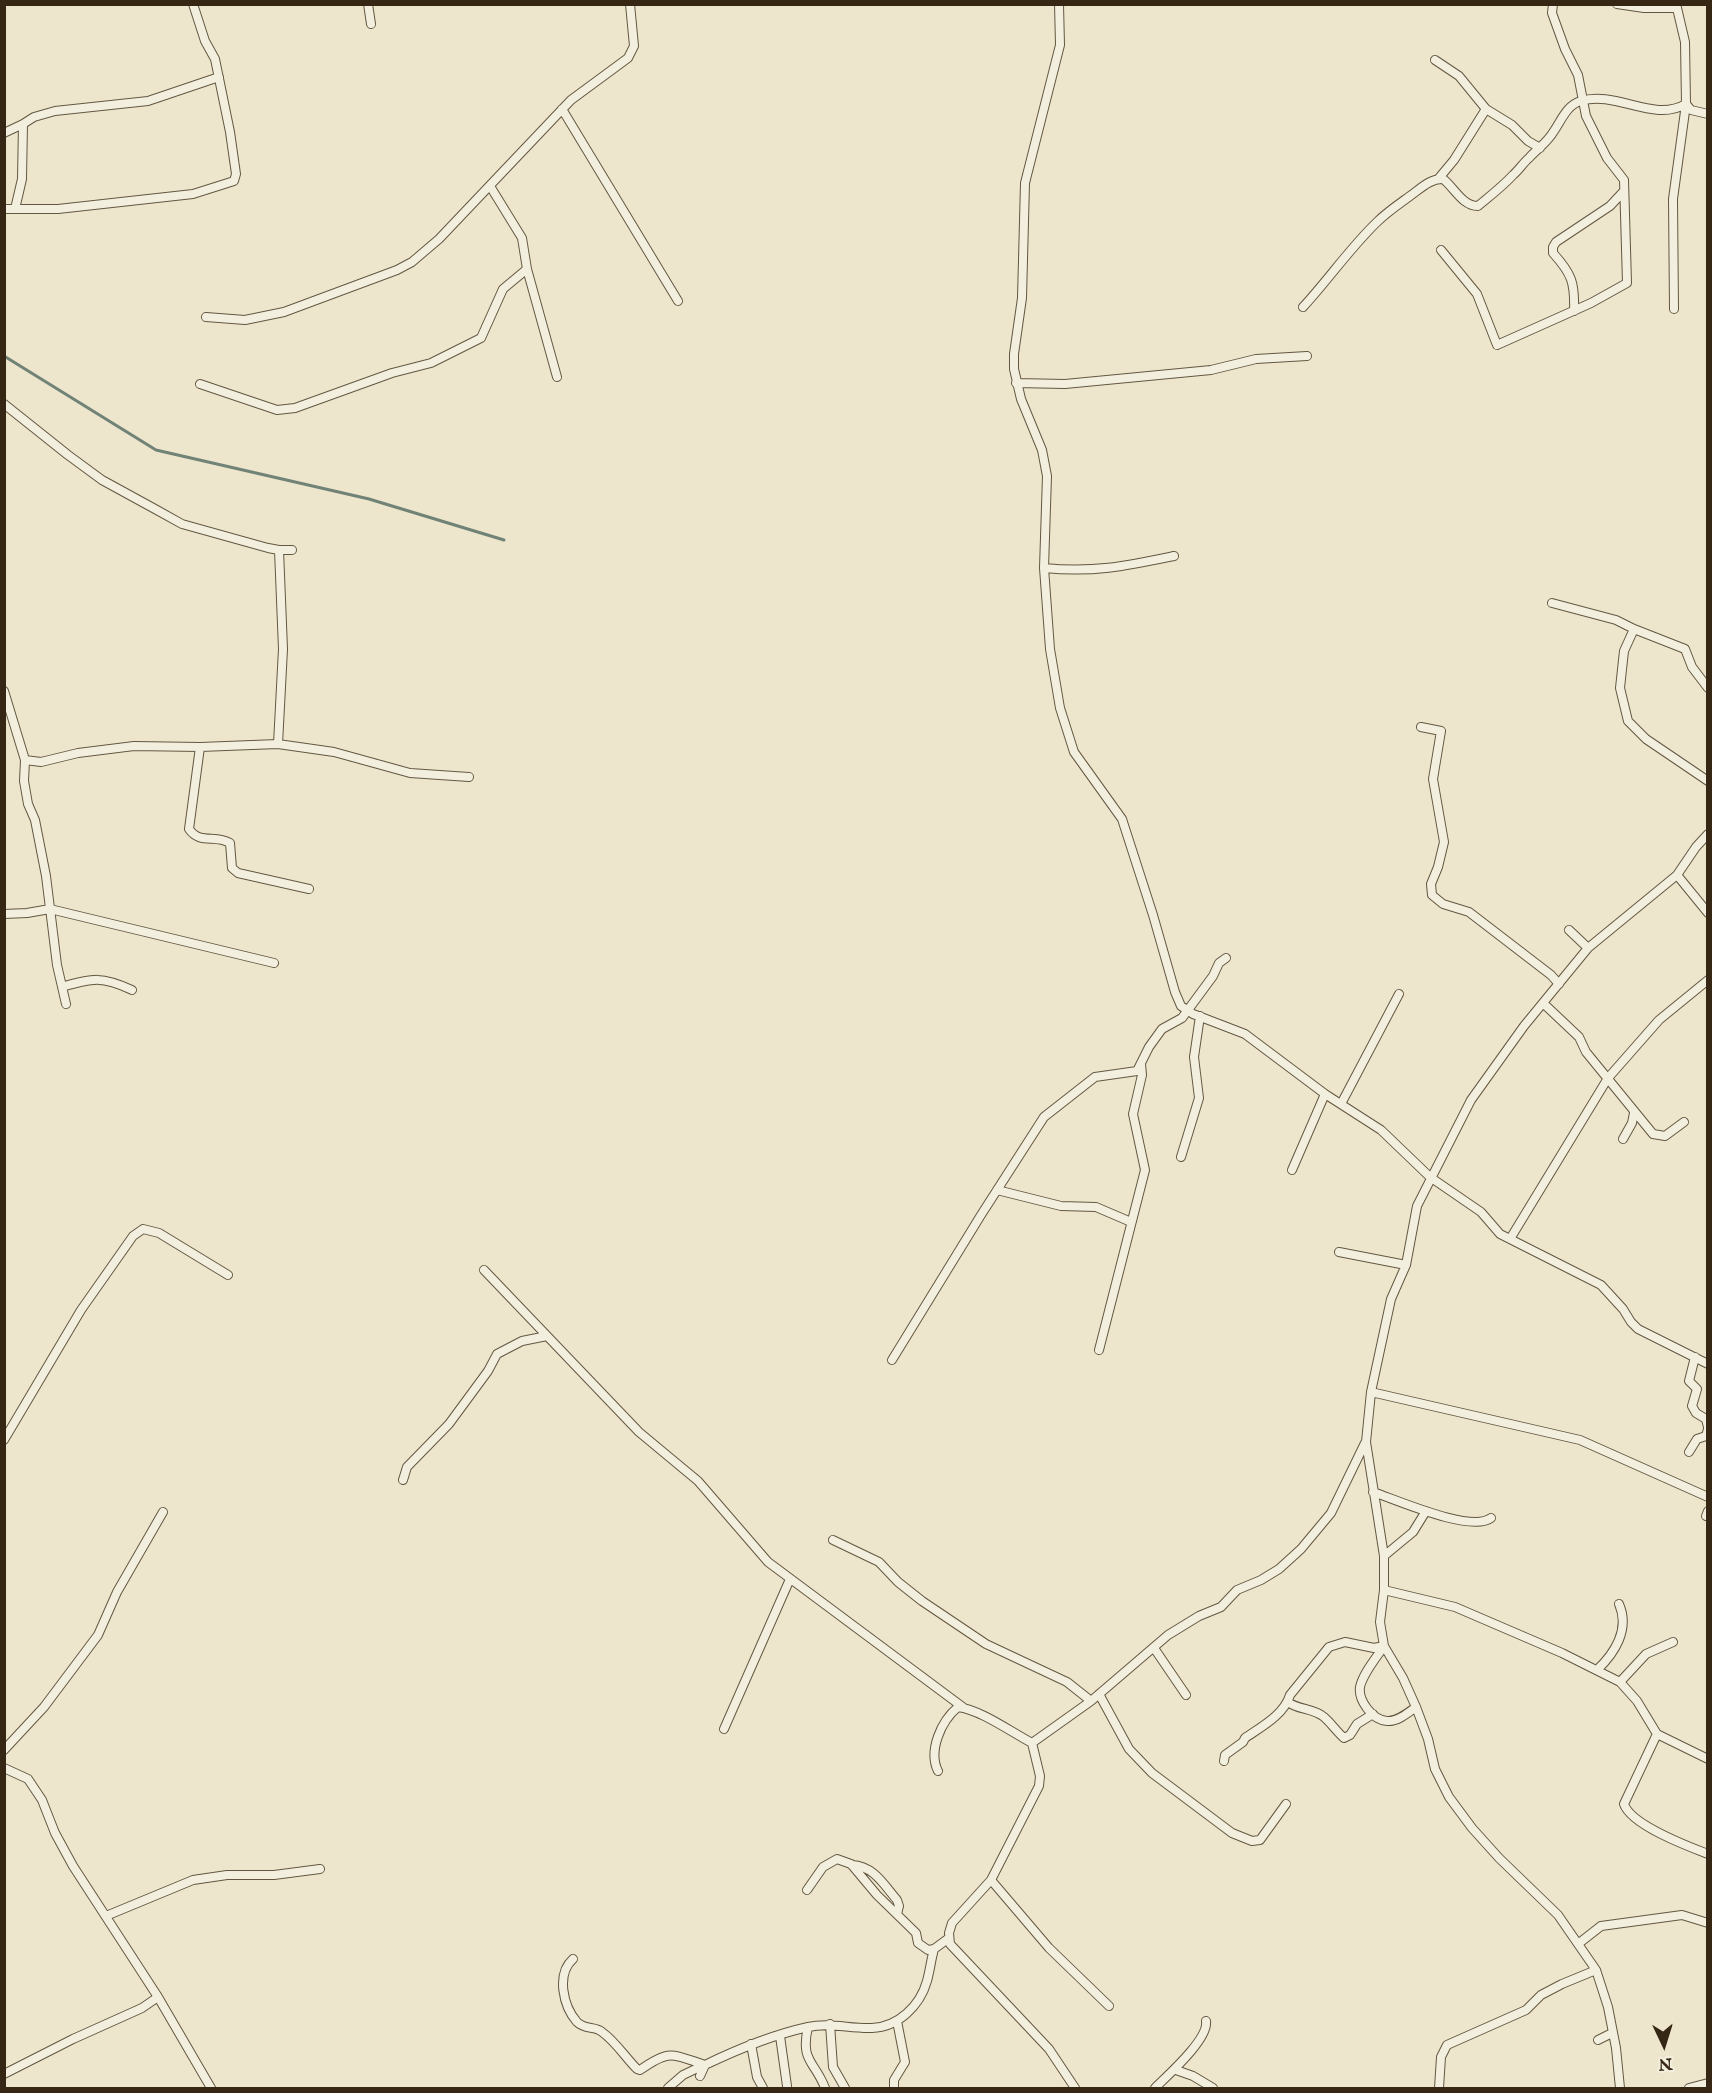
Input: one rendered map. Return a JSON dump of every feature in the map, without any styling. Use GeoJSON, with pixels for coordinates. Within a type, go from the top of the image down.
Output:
{"type":"FeatureCollection","features":[{"type":"Feature","properties":{"kind":"street"},"geometry":{"type":"LineString","coordinates":[[4,209],[58,209],[193,194],[234,181],[236,174],[230,132],[215,59],[193,4]]}},
{"type":"Feature","properties":{"kind":"street"},"geometry":{"type":"LineString","coordinates":[[368,4],[371,24]]}},
{"type":"Feature","properties":{"kind":"street"},"geometry":{"type":"LineString","coordinates":[[206,317],[245,320],[284,312],[397,270],[412,262],[439,239],[571,100],[628,58],[634,46],[630,4]]}},
{"type":"Feature","properties":{"kind":"street"},"geometry":{"type":"LineString","coordinates":[[1059,4],[1060,45],[1025,183],[1022,298],[1014,354],[1016,383],[1042,450],[1047,476],[1044,568],[1050,649],[1060,708],[1074,752],[1122,819],[1181,1006],[1245,1034],[1325,1094],[1381,1130],[1430,1178],[1465,1199],[1481,1212],[1500,1234],[1601,1285],[1638,1329],[1707,1364]]}},
{"type":"Feature","properties":{"kind":"street"},"geometry":{"type":"LineString","coordinates":[[1441,250],[1477,294],[1497,345],[1574,311],[1627,284],[1624,180],[1607,158],[1586,116],[1578,75],[1565,49],[1552,13],[1553,4]]}},
{"type":"Feature","properties":{"kind":"street"},"geometry":{"type":"LineString","coordinates":[[1617,4],[1644,8],[1678,6],[1685,42],[1686,104],[1674,199],[1674,309]]}},
{"type":"Feature","properties":{"kind":"street"},"geometry":{"type":"LineString","coordinates":[[1435,60],[1459,76],[1486,109],[1512,125],[1528,141],[1540,148]]}},
{"type":"Feature","properties":{"kind":"street"},"geometry":{"type":"LineString","coordinates":[[4,133],[34,117],[55,111],[148,101],[219,77]]}},
{"type":"Feature","properties":{"kind":"street"},"geometry":{"type":"LineString","coordinates":[[1303,308],[1330,278],[1353,247],[1377,222],[1416,191],[1439,178],[1445,180],[1461,198],[1473,206],[1478,206],[1513,176],[1553,133],[1566,112],[1582,100],[1606,100],[1660,111],[1679,108],[1686,104]]}},
{"type":"Feature","properties":{"kind":"street"},"geometry":{"type":"LineString","coordinates":[[1686,104],[1691,110],[1707,114]]}},
{"type":"Feature","properties":{"kind":"street"},"geometry":{"type":"LineString","coordinates":[[562,109],[678,301]]}},
{"type":"Feature","properties":{"kind":"street"},"geometry":{"type":"LineString","coordinates":[[1439,178],[1454,160],[1486,109]]}},
{"type":"Feature","properties":{"kind":"street"},"geometry":{"type":"LineString","coordinates":[[15,209],[22,179],[23,124]]}},
{"type":"Feature","properties":{"kind":"street"},"geometry":{"type":"LineString","coordinates":[[490,186],[522,238],[527,269],[557,377]]}},
{"type":"Feature","properties":{"kind":"street"},"geometry":{"type":"LineString","coordinates":[[1574,311],[1573,280],[1566,267],[1553,253],[1553,247],[1556,242],[1610,206],[1624,191]]}},
{"type":"Feature","properties":{"kind":"street"},"geometry":{"type":"LineString","coordinates":[[200,384],[277,410],[295,408],[392,373],[431,363],[481,338],[503,289],[527,269]]}},
{"type":"Feature","properties":{"kind":"street"},"geometry":{"type":"LineString","coordinates":[[1016,383],[1065,384],[1211,370],[1256,359],[1307,356]]}},
{"type":"Feature","properties":{"kind":"street"},"geometry":{"type":"LineString","coordinates":[[4,404],[102,480],[173,519],[200,529],[279,550],[292,550]]}},
{"type":"Feature","properties":{"kind":"street"},"geometry":{"type":"LineString","coordinates":[[278,744],[283,649],[279,550]]}},
{"type":"Feature","properties":{"kind":"street"},"geometry":{"type":"LineString","coordinates":[[1044,568],[1072,571],[1117,568],[1174,556]]}},
{"type":"Feature","properties":{"kind":"street"},"geometry":{"type":"LineString","coordinates":[[1552,603],[1616,620],[1685,649],[1692,667],[1707,688]]}},
{"type":"Feature","properties":{"kind":"street"},"geometry":{"type":"LineString","coordinates":[[1634,629],[1624,651],[1620,688],[1628,721],[1647,739],[1707,781]]}},
{"type":"Feature","properties":{"kind":"street"},"geometry":{"type":"LineString","coordinates":[[4,691],[25,760],[24,781],[28,804],[35,820],[46,876],[57,965],[66,1004]]}},
{"type":"Feature","properties":{"kind":"street"},"geometry":{"type":"LineString","coordinates":[[1421,727],[1441,731],[1433,779],[1444,842],[1431,884],[1432,895],[1443,904],[1469,912],[1551,975],[1559,984]]}},
{"type":"Feature","properties":{"kind":"street"},"geometry":{"type":"LineString","coordinates":[[25,760],[41,762],[78,753],[134,746],[200,747],[278,744],[334,752],[410,773],[469,777]]}},
{"type":"Feature","properties":{"kind":"street"},"geometry":{"type":"LineString","coordinates":[[200,747],[189,829],[194,836],[203,839],[222,839],[230,843],[232,868],[238,873],[309,889]]}},
{"type":"Feature","properties":{"kind":"street"},"geometry":{"type":"LineString","coordinates":[[1620,2088],[1616,2048],[1608,2007],[1596,1970],[1558,1915],[1499,1858],[1472,1828],[1449,1797],[1435,1769],[1428,1739],[1416,1707],[1403,1678],[1384,1646],[1380,1622],[1384,1590],[1384,1556],[1366,1442],[1371,1392],[1391,1299],[1406,1265],[1417,1206],[1471,1100],[1497,1060],[1588,948],[1677,875],[1707,834]]}},
{"type":"Feature","properties":{"kind":"street"},"geometry":{"type":"LineString","coordinates":[[1677,875],[1707,913]]}},
{"type":"Feature","properties":{"kind":"street"},"geometry":{"type":"LineString","coordinates":[[4,914],[50,909],[274,963]]}},
{"type":"Feature","properties":{"kind":"street"},"geometry":{"type":"LineString","coordinates":[[1569,930],[1588,948]]}},
{"type":"Feature","properties":{"kind":"street"},"geometry":{"type":"LineString","coordinates":[[892,1360],[1044,1117],[1095,1077],[1137,1071],[1149,1047],[1162,1029],[1182,1018],[1213,976],[1219,963],[1226,958]]}},
{"type":"Feature","properties":{"kind":"street"},"geometry":{"type":"LineString","coordinates":[[62,987],[101,978],[132,990]]}},
{"type":"Feature","properties":{"kind":"street"},"geometry":{"type":"LineString","coordinates":[[1510,1239],[1608,1078],[1659,1020],[1707,980]]}},
{"type":"Feature","properties":{"kind":"street"},"geometry":{"type":"LineString","coordinates":[[1341,1104],[1399,994]]}},
{"type":"Feature","properties":{"kind":"street"},"geometry":{"type":"LineString","coordinates":[[1543,1003],[1579,1036],[1586,1052],[1653,1134],[1665,1136],[1683,1122]]}},
{"type":"Feature","properties":{"kind":"street"},"geometry":{"type":"LineString","coordinates":[[1181,1157],[1199,1098],[1194,1057],[1200,1016]]}},
{"type":"Feature","properties":{"kind":"street"},"geometry":{"type":"LineString","coordinates":[[1099,1350],[1145,1170],[1133,1114],[1142,1075],[1141,1064]]}},
{"type":"Feature","properties":{"kind":"street"},"geometry":{"type":"LineString","coordinates":[[1292,1170],[1325,1094]]}},
{"type":"Feature","properties":{"kind":"street"},"geometry":{"type":"LineString","coordinates":[[1623,1139],[1632,1123],[1634,1113]]}},
{"type":"Feature","properties":{"kind":"street"},"geometry":{"type":"LineString","coordinates":[[997,1190],[1061,1206],[1095,1207],[1131,1222]]}},
{"type":"Feature","properties":{"kind":"street"},"geometry":{"type":"LineString","coordinates":[[4,1440],[81,1310],[133,1236],[143,1229],[159,1233],[228,1275]]}},
{"type":"Feature","properties":{"kind":"street"},"geometry":{"type":"LineString","coordinates":[[1339,1252],[1406,1265]]}},
{"type":"Feature","properties":{"kind":"street"},"geometry":{"type":"LineString","coordinates":[[484,1270],[639,1432],[698,1481],[768,1562],[964,1708],[1032,1743],[1040,1776],[1040,1786],[991,1880],[952,1923],[949,1938],[950,1944],[1049,2049],[1075,2088]]}},
{"type":"Feature","properties":{"kind":"street"},"geometry":{"type":"LineString","coordinates":[[403,1480],[407,1467],[449,1424],[488,1371],[497,1354],[522,1341],[547,1336]]}},
{"type":"Feature","properties":{"kind":"street"},"geometry":{"type":"LineString","coordinates":[[1689,1452],[1697,1439],[1707,1434],[1706,1419],[1695,1413],[1692,1406],[1697,1389],[1689,1381],[1695,1357]]}},
{"type":"Feature","properties":{"kind":"street"},"geometry":{"type":"LineString","coordinates":[[1371,1392],[1580,1440],[1707,1497]]}},
{"type":"Feature","properties":{"kind":"street"},"geometry":{"type":"LineString","coordinates":[[1032,1743],[1100,1694],[1168,1635],[1199,1616],[1221,1607],[1237,1590],[1279,1569],[1301,1549],[1331,1513],[1366,1442]]}},
{"type":"Feature","properties":{"kind":"street"},"geometry":{"type":"LineString","coordinates":[[1373,1492],[1450,1519],[1472,1523],[1486,1522],[1491,1518]]}},
{"type":"Feature","properties":{"kind":"street"},"geometry":{"type":"LineString","coordinates":[[1384,1556],[1413,1532],[1426,1511]]}},
{"type":"Feature","properties":{"kind":"street"},"geometry":{"type":"LineString","coordinates":[[4,1750],[44,1707],[98,1635],[117,1592],[163,1512]]}},
{"type":"Feature","properties":{"kind":"street"},"geometry":{"type":"LineString","coordinates":[[833,1540],[879,1562],[898,1582],[922,1601],[986,1644],[1066,1682],[1091,1701]]}},
{"type":"Feature","properties":{"kind":"street"},"geometry":{"type":"LineString","coordinates":[[724,1729],[790,1579]]}},
{"type":"Feature","properties":{"kind":"street"},"geometry":{"type":"LineString","coordinates":[[1384,1590],[1455,1607],[1562,1653],[1620,1682],[1637,1701],[1657,1734],[1707,1759]]}},
{"type":"Feature","properties":{"kind":"street"},"geometry":{"type":"LineString","coordinates":[[1596,1671],[1607,1660],[1621,1635],[1624,1616],[1619,1604]]}},
{"type":"Feature","properties":{"kind":"street"},"geometry":{"type":"LineString","coordinates":[[1224,1761],[1225,1755],[1281,1711],[1290,1695],[1329,1647],[1345,1642],[1374,1648],[1384,1646]]}},
{"type":"Feature","properties":{"kind":"street"},"geometry":{"type":"LineString","coordinates":[[1620,1682],[1646,1654],[1672,1642]]}},
{"type":"Feature","properties":{"kind":"street"},"geometry":{"type":"LineString","coordinates":[[1384,1646],[1360,1685],[1360,1694],[1367,1710],[1379,1719],[1388,1722],[1405,1716],[1416,1707]]}},
{"type":"Feature","properties":{"kind":"street"},"geometry":{"type":"LineString","coordinates":[[1154,1648],[1186,1695]]}},
{"type":"Feature","properties":{"kind":"street"},"geometry":{"type":"LineString","coordinates":[[1100,1694],[1130,1749],[1152,1773],[1232,1833],[1251,1841],[1260,1840],[1286,1804]]}},
{"type":"Feature","properties":{"kind":"street"},"geometry":{"type":"LineString","coordinates":[[1288,1702],[1325,1718],[1329,1725],[1344,1738],[1350,1735],[1357,1724],[1373,1714]]}},
{"type":"Feature","properties":{"kind":"street"},"geometry":{"type":"LineString","coordinates":[[938,1772],[934,1764],[934,1751],[942,1726],[958,1707],[964,1708]]}},
{"type":"Feature","properties":{"kind":"street"},"geometry":{"type":"LineString","coordinates":[[1657,1734],[1624,1804],[1626,1811],[1637,1820],[1707,1854]]}},
{"type":"Feature","properties":{"kind":"street"},"geometry":{"type":"LineString","coordinates":[[4,1768],[28,1779],[42,1800],[55,1833],[73,1866],[158,1997],[212,2088]]}},
{"type":"Feature","properties":{"kind":"street"},"geometry":{"type":"LineString","coordinates":[[807,1890],[824,1867],[837,1859],[866,1867],[872,1871],[897,1900],[899,1910],[897,1914]]}},
{"type":"Feature","properties":{"kind":"street"},"geometry":{"type":"LineString","coordinates":[[852,1865],[877,1895],[916,1933],[918,1943],[928,1950],[934,1949],[949,1938]]}},
{"type":"Feature","properties":{"kind":"street"},"geometry":{"type":"LineString","coordinates":[[106,1916],[193,1880],[227,1875],[274,1875],[320,1869]]}},
{"type":"Feature","properties":{"kind":"street"},"geometry":{"type":"LineString","coordinates":[[991,1880],[1049,1948],[1109,2006]]}},
{"type":"Feature","properties":{"kind":"street"},"geometry":{"type":"LineString","coordinates":[[1578,1944],[1601,1926],[1682,1916],[1707,1923]]}},
{"type":"Feature","properties":{"kind":"street"},"geometry":{"type":"LineString","coordinates":[[668,2088],[684,2075],[751,2044],[808,2027],[830,2024],[872,2028],[897,2021],[914,2006],[926,1983],[934,1949]]}},
{"type":"Feature","properties":{"kind":"street"},"geometry":{"type":"LineString","coordinates":[[573,1959],[567,1965],[562,1985],[568,2006],[577,2022],[587,2029],[601,2031],[637,2069],[640,2070],[653,2060],[665,2055],[705,2065]]}},
{"type":"Feature","properties":{"kind":"street"},"geometry":{"type":"LineString","coordinates":[[1439,2088],[1442,2057],[1447,2045],[1526,2010],[1541,1995],[1596,1970]]}},
{"type":"Feature","properties":{"kind":"street"},"geometry":{"type":"LineString","coordinates":[[4,2074],[73,2038],[142,2008],[158,1997]]}},
{"type":"Feature","properties":{"kind":"street"},"geometry":{"type":"LineString","coordinates":[[894,2088],[894,2080],[905,2062],[897,2021]]}},
{"type":"Feature","properties":{"kind":"street"},"geometry":{"type":"LineString","coordinates":[[1155,2088],[1176,2070],[1206,2033],[1206,2021]]}},
{"type":"Feature","properties":{"kind":"street"},"geometry":{"type":"LineString","coordinates":[[830,2024],[832,2067],[846,2088]]}},
{"type":"Feature","properties":{"kind":"street"},"geometry":{"type":"LineString","coordinates":[[808,2027],[805,2052],[809,2063],[825,2088]]}},
{"type":"Feature","properties":{"kind":"street"},"geometry":{"type":"LineString","coordinates":[[1598,2040],[1612,2032]]}},
{"type":"Feature","properties":{"kind":"street"},"geometry":{"type":"LineString","coordinates":[[780,2036],[787,2086]]}},
{"type":"Feature","properties":{"kind":"street"},"geometry":{"type":"LineString","coordinates":[[751,2044],[757,2078],[763,2088]]}},
{"type":"Feature","properties":{"kind":"street"},"geometry":{"type":"LineString","coordinates":[[700,2076],[705,2065]]}},
{"type":"Feature","properties":{"kind":"street"},"geometry":{"type":"LineString","coordinates":[[1176,2070],[1193,2076],[1213,2088]]}},
{"type":"Feature","properties":{"kind":"street"},"geometry":{"type":"LineString","coordinates":[[1689,2088],[1707,2083]]}},
{"type":"Feature","properties":{"kind":"waterway"},"geometry":{"type":"LineString","coordinates":[[4,356],[156,450],[369,499],[504,540]]}}]}
